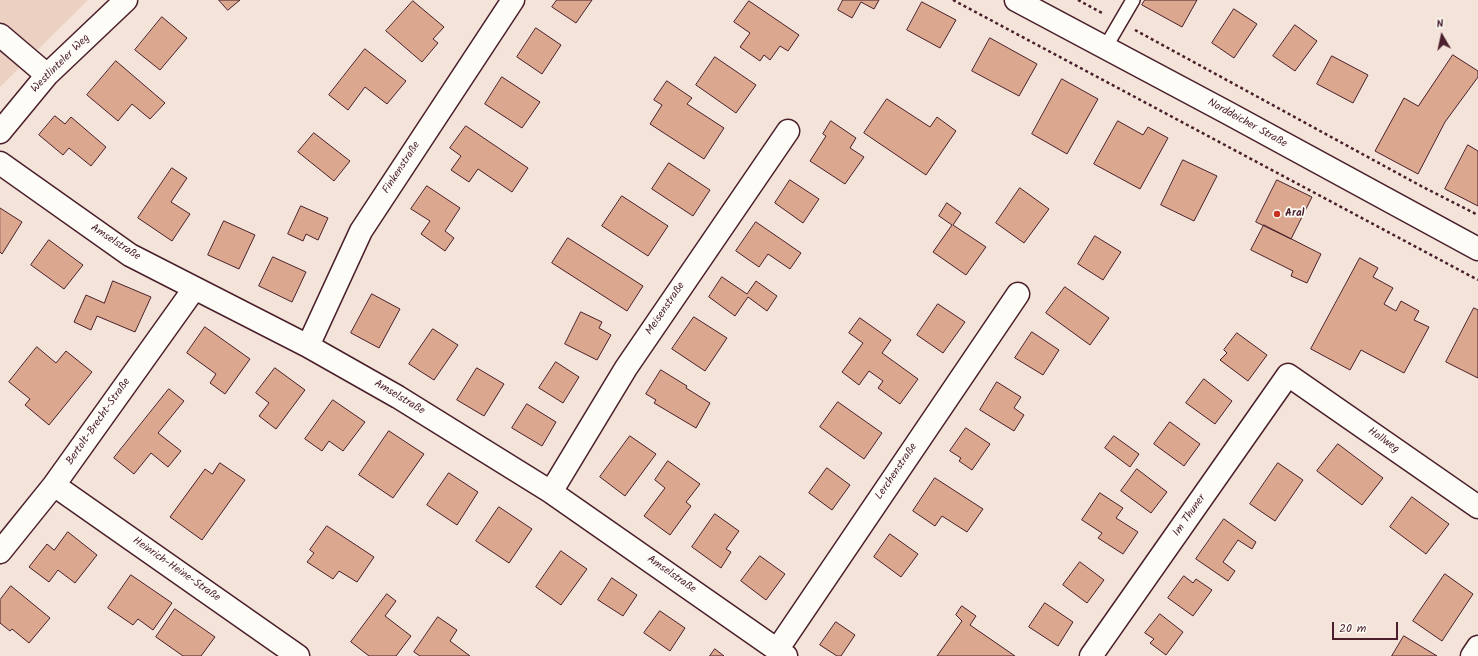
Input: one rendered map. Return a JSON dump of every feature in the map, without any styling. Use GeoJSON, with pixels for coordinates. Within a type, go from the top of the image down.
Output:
{"type":"FeatureCollection","features":[{"type":"Feature","properties":{"kind":"street","name":"Westlinteler Weg"},"geometry":{"type":"LineString","coordinates":[[0,132],[47,75],[126,0]]}},
{"type":"Feature","properties":{"kind":"street","name":"Finkenstraße"},"geometry":{"type":"LineString","coordinates":[[308,346],[361,231],[513,0]]}},
{"type":"Feature","properties":{"kind":"street","name":"Norddeicher Straße"},"geometry":{"type":"LineString","coordinates":[[1016,0],[1478,249]]}},
{"type":"Feature","properties":{"kind":"street"},"geometry":{"type":"LineString","coordinates":[[0,35],[47,75]]}},
{"type":"Feature","properties":{"kind":"street","name":"Meisenstraße"},"geometry":{"type":"LineString","coordinates":[[552,492],[626,368],[788,131]]}},
{"type":"Feature","properties":{"kind":"street","name":"Amselstraße"},"geometry":{"type":"LineString","coordinates":[[0,163],[130,255],[308,346],[398,397],[552,492],[781,653]]}},
{"type":"Feature","properties":{"kind":"street","name":"Bertolt-Brecht-Straße"},"geometry":{"type":"LineString","coordinates":[[0,552],[54,485],[194,289]]}},
{"type":"Feature","properties":{"kind":"street","name":"Lerchenstraße"},"geometry":{"type":"LineString","coordinates":[[781,653],[1018,294]]}},
{"type":"Feature","properties":{"kind":"street","name":"Hollweg"},"geometry":{"type":"LineString","coordinates":[[1288,375],[1478,507]]}},
{"type":"Feature","properties":{"kind":"street","name":"Im Thuner"},"geometry":{"type":"LineString","coordinates":[[1091,656],[1288,375]]}},
{"type":"Feature","properties":{"kind":"street","name":"Heinrich-Heine-Straße"},"geometry":{"type":"LineString","coordinates":[[54,485],[298,656]]}},
{"type":"Feature","properties":{"kind":"street"},"geometry":{"type":"LineString","coordinates":[[1472,656],[1478,647]]}},
{"type":"Feature","properties":{"kind":"lane"},"geometry":{"type":"LineString","coordinates":[[1105,48],[1133,0]]}},
{"type":"Feature","properties":{"kind":"path"},"geometry":{"type":"LineString","coordinates":[[953,0],[1478,280]]}},
{"type":"Feature","properties":{"kind":"path"},"geometry":{"type":"LineString","coordinates":[[1078,0],[1421,186],[1478,215]]}},
{"type":"Feature","properties":{"kind":"shaded area"},"geometry":{"type":"Polygon","coordinates":[[[0,0],[88,0],[0,87],[0,0]]]}},
{"type":"Feature","properties":{"kind":"building"},"geometry":{"type":"Polygon","coordinates":[[[219,0],[240,0],[228,10],[219,0]]]}},
{"type":"Feature","properties":{"kind":"building"},"geometry":{"type":"Polygon","coordinates":[[[557,0],[592,0],[576,23],[552,7],[557,0]]]}},
{"type":"Feature","properties":{"kind":"building"},"geometry":{"type":"Polygon","coordinates":[[[843,0],[879,0],[874,9],[861,2],[852,18],[838,10],[843,0]]]}},
{"type":"Feature","properties":{"kind":"building"},"geometry":{"type":"Polygon","coordinates":[[[1145,0],[1197,0],[1182,27],[1142,5],[1145,0]]]}},
{"type":"Feature","properties":{"kind":"building"},"geometry":{"type":"Polygon","coordinates":[[[413,1],[444,27],[433,39],[438,43],[422,62],[386,31],[413,1]]]}},
{"type":"Feature","properties":{"kind":"building"},"geometry":{"type":"Polygon","coordinates":[[[749,1],[799,35],[788,51],[780,46],[770,60],[764,55],[760,61],[740,47],[750,33],[734,22],[749,1]]]}},
{"type":"Feature","properties":{"kind":"building"},"geometry":{"type":"Polygon","coordinates":[[[922,2],[956,20],[940,48],[907,30],[922,2]]]}},
{"type":"Feature","properties":{"kind":"building"},"geometry":{"type":"Polygon","coordinates":[[[1234,9],[1257,24],[1234,58],[1212,43],[1234,9]]]}},
{"type":"Feature","properties":{"kind":"building"},"geometry":{"type":"Polygon","coordinates":[[[162,17],[187,38],[160,70],[135,50],[162,17]]]}},
{"type":"Feature","properties":{"kind":"building"},"geometry":{"type":"Polygon","coordinates":[[[1295,25],[1317,41],[1295,71],[1273,56],[1295,25]]]}},
{"type":"Feature","properties":{"kind":"building"},"geometry":{"type":"Polygon","coordinates":[[[536,28],[561,45],[542,74],[517,57],[536,28]]]}},
{"type":"Feature","properties":{"kind":"building"},"geometry":{"type":"Polygon","coordinates":[[[990,38],[1037,64],[1019,96],[972,71],[990,38]]]}},
{"type":"Feature","properties":{"kind":"building"},"geometry":{"type":"Polygon","coordinates":[[[365,49],[406,81],[387,104],[365,87],[348,110],[329,95],[365,49]]]}},
{"type":"Feature","properties":{"kind":"building"},"geometry":{"type":"Polygon","coordinates":[[[1453,55],[1478,71],[1478,77],[1445,122],[1418,174],[1375,151],[1404,98],[1418,106],[1453,55]]]}},
{"type":"Feature","properties":{"kind":"building"},"geometry":{"type":"Polygon","coordinates":[[[1332,56],[1368,75],[1353,103],[1317,84],[1332,56]]]}},
{"type":"Feature","properties":{"kind":"building"},"geometry":{"type":"Polygon","coordinates":[[[715,57],[756,85],[736,113],[696,85],[715,57]]]}},
{"type":"Feature","properties":{"kind":"building"},"geometry":{"type":"Polygon","coordinates":[[[116,61],[165,103],[150,119],[132,104],[118,121],[87,95],[116,61]]]}},
{"type":"Feature","properties":{"kind":"building"},"geometry":{"type":"Polygon","coordinates":[[[502,77],[540,102],[522,128],[485,104],[502,77]]]}},
{"type":"Feature","properties":{"kind":"building"},"geometry":{"type":"Polygon","coordinates":[[[1062,79],[1098,99],[1067,154],[1032,134],[1062,79]]]}},
{"type":"Feature","properties":{"kind":"building"},"geometry":{"type":"Polygon","coordinates":[[[667,81],[692,98],[687,104],[724,128],[704,159],[650,124],[662,105],[654,100],[667,81]]]}},
{"type":"Feature","properties":{"kind":"building"},"geometry":{"type":"Polygon","coordinates":[[[887,99],[930,127],[937,117],[956,131],[926,175],[864,133],[887,99]]]}},
{"type":"Feature","properties":{"kind":"building"},"geometry":{"type":"Polygon","coordinates":[[[55,116],[65,124],[71,117],[106,147],[91,166],[69,148],[63,155],[39,135],[55,116]]]}},
{"type":"Feature","properties":{"kind":"building"},"geometry":{"type":"Polygon","coordinates":[[[831,121],[856,138],[850,148],[864,157],[845,184],[810,161],[826,136],[823,134],[831,121]]]}},
{"type":"Feature","properties":{"kind":"building"},"geometry":{"type":"Polygon","coordinates":[[[1118,121],[1143,135],[1148,127],[1168,138],[1140,189],[1094,164],[1118,121]]]}},
{"type":"Feature","properties":{"kind":"building"},"geometry":{"type":"Polygon","coordinates":[[[466,126],[528,168],[512,192],[478,169],[469,182],[451,170],[461,156],[450,148],[466,126]]]}},
{"type":"Feature","properties":{"kind":"building"},"geometry":{"type":"Polygon","coordinates":[[[314,133],[350,161],[334,181],[298,152],[314,133]]]}},
{"type":"Feature","properties":{"kind":"building"},"geometry":{"type":"Polygon","coordinates":[[[1468,145],[1478,151],[1478,206],[1445,189],[1468,145]]]}},
{"type":"Feature","properties":{"kind":"building"},"geometry":{"type":"Polygon","coordinates":[[[1183,160],[1217,176],[1194,221],[1161,205],[1183,160]]]}},
{"type":"Feature","properties":{"kind":"building"},"geometry":{"type":"Polygon","coordinates":[[[669,163],[710,190],[693,216],[652,189],[669,163]]]}},
{"type":"Feature","properties":{"kind":"building"},"geometry":{"type":"Polygon","coordinates":[[[172,168],[187,178],[171,202],[190,214],[172,241],[138,218],[172,168]]]}},
{"type":"Feature","properties":{"kind":"building"},"geometry":{"type":"Polygon","coordinates":[[[790,180],[819,199],[803,223],[775,203],[790,180]]]}},
{"type":"Feature","properties":{"kind":"building"},"geometry":{"type":"Polygon","coordinates":[[[1277,180],[1312,197],[1291,239],[1256,222],[1277,180]]]}},
{"type":"Feature","properties":{"kind":"building"},"geometry":{"type":"Polygon","coordinates":[[[427,186],[460,208],[445,231],[454,238],[445,251],[421,234],[430,221],[411,209],[427,186]]]}},
{"type":"Feature","properties":{"kind":"building"},"geometry":{"type":"Polygon","coordinates":[[[1020,188],[1049,209],[1024,243],[996,223],[1020,188]]]}},
{"type":"Feature","properties":{"kind":"building"},"geometry":{"type":"Polygon","coordinates":[[[622,196],[668,226],[648,256],[602,226],[622,196]]]}},
{"type":"Feature","properties":{"kind":"building"},"geometry":{"type":"Polygon","coordinates":[[[947,203],[961,213],[953,225],[986,247],[966,275],[933,252],[952,225],[939,216],[947,203]]]}},
{"type":"Feature","properties":{"kind":"building"},"geometry":{"type":"Polygon","coordinates":[[[301,206],[328,218],[318,240],[306,234],[303,241],[288,234],[301,206]]]}},
{"type":"Feature","properties":{"kind":"building"},"geometry":{"type":"Polygon","coordinates":[[[0,208],[22,222],[2,254],[0,252],[0,208]]]}},
{"type":"Feature","properties":{"kind":"building"},"geometry":{"type":"Polygon","coordinates":[[[224,221],[255,235],[239,269],[208,255],[224,221]]]}},
{"type":"Feature","properties":{"kind":"building"},"geometry":{"type":"Polygon","coordinates":[[[756,222],[801,253],[790,269],[768,254],[759,267],[736,251],[756,222]]]}},
{"type":"Feature","properties":{"kind":"building"},"geometry":{"type":"Polygon","coordinates":[[[1264,225],[1321,254],[1307,283],[1291,276],[1293,271],[1251,250],[1264,225]]]}},
{"type":"Feature","properties":{"kind":"building"},"geometry":{"type":"Polygon","coordinates":[[[1095,236],[1121,252],[1103,280],[1078,264],[1095,236]]]}},
{"type":"Feature","properties":{"kind":"building"},"geometry":{"type":"Polygon","coordinates":[[[568,238],[643,286],[627,311],[552,263],[568,238]]]}},
{"type":"Feature","properties":{"kind":"building"},"geometry":{"type":"Polygon","coordinates":[[[49,240],[83,265],[64,289],[31,265],[49,240]]]}},
{"type":"Feature","properties":{"kind":"building"},"geometry":{"type":"Polygon","coordinates":[[[273,257],[306,272],[292,302],[259,286],[273,257]]]}},
{"type":"Feature","properties":{"kind":"building"},"geometry":{"type":"Polygon","coordinates":[[[1360,258],[1378,268],[1373,277],[1393,288],[1384,304],[1396,311],[1401,301],[1419,311],[1414,320],[1429,327],[1404,373],[1361,350],[1350,370],[1311,349],[1360,258]]]}},
{"type":"Feature","properties":{"kind":"building"},"geometry":{"type":"Polygon","coordinates":[[[722,277],[747,294],[756,281],[777,296],[767,311],[748,297],[735,316],[709,297],[722,277]]]}},
{"type":"Feature","properties":{"kind":"building"},"geometry":{"type":"Polygon","coordinates":[[[113,281],[151,297],[135,332],[97,316],[91,330],[74,322],[86,295],[104,303],[113,281]]]}},
{"type":"Feature","properties":{"kind":"building"},"geometry":{"type":"Polygon","coordinates":[[[1065,287],[1109,318],[1090,345],[1046,313],[1065,287]]]}},
{"type":"Feature","properties":{"kind":"building"},"geometry":{"type":"Polygon","coordinates":[[[372,294],[400,309],[379,348],[351,333],[372,294]]]}},
{"type":"Feature","properties":{"kind":"building"},"geometry":{"type":"Polygon","coordinates":[[[938,304],[965,322],[943,353],[917,335],[938,304]]]}},
{"type":"Feature","properties":{"kind":"building"},"geometry":{"type":"Polygon","coordinates":[[[1474,308],[1478,310],[1478,378],[1446,362],[1474,308]]]}},
{"type":"Feature","properties":{"kind":"building"},"geometry":{"type":"Polygon","coordinates":[[[581,312],[602,322],[599,328],[611,335],[597,360],[565,344],[581,312]]]}},
{"type":"Feature","properties":{"kind":"building"},"geometry":{"type":"Polygon","coordinates":[[[694,317],[727,338],[705,371],[672,349],[694,317]]]}},
{"type":"Feature","properties":{"kind":"building"},"geometry":{"type":"Polygon","coordinates":[[[860,318],[891,340],[882,353],[918,379],[900,404],[878,388],[883,381],[869,371],[859,385],[842,372],[863,343],[849,333],[860,318]]]}},
{"type":"Feature","properties":{"kind":"building"},"geometry":{"type":"Polygon","coordinates":[[[205,327],[250,359],[225,394],[210,383],[216,374],[187,353],[205,327]]]}},
{"type":"Feature","properties":{"kind":"building"},"geometry":{"type":"Polygon","coordinates":[[[433,329],[458,345],[434,380],[409,364],[433,329]]]}},
{"type":"Feature","properties":{"kind":"building"},"geometry":{"type":"Polygon","coordinates":[[[1032,332],[1059,350],[1043,375],[1015,358],[1032,332]]]}},
{"type":"Feature","properties":{"kind":"building"},"geometry":{"type":"Polygon","coordinates":[[[1237,333],[1267,355],[1248,381],[1220,360],[1227,353],[1224,350],[1237,333]]]}},
{"type":"Feature","properties":{"kind":"building"},"geometry":{"type":"Polygon","coordinates":[[[37,347],[56,363],[66,351],[92,372],[49,425],[25,405],[30,399],[9,382],[37,347]]]}},
{"type":"Feature","properties":{"kind":"building"},"geometry":{"type":"Polygon","coordinates":[[[556,362],[579,377],[563,403],[539,388],[556,362]]]}},
{"type":"Feature","properties":{"kind":"building"},"geometry":{"type":"Polygon","coordinates":[[[275,368],[305,390],[276,429],[259,416],[269,403],[256,393],[275,368]]]}},
{"type":"Feature","properties":{"kind":"building"},"geometry":{"type":"Polygon","coordinates":[[[477,368],[504,384],[484,416],[457,400],[477,368]]]}},
{"type":"Feature","properties":{"kind":"building"},"geometry":{"type":"Polygon","coordinates":[[[661,370],[687,386],[686,388],[710,403],[696,428],[654,403],[656,400],[646,394],[661,370]]]}},
{"type":"Feature","properties":{"kind":"building"},"geometry":{"type":"Polygon","coordinates":[[[1204,379],[1232,401],[1215,424],[1186,403],[1204,379]]]}},
{"type":"Feature","properties":{"kind":"building"},"geometry":{"type":"Polygon","coordinates":[[[997,382],[1021,397],[1014,408],[1024,415],[1014,431],[980,410],[997,382]]]}},
{"type":"Feature","properties":{"kind":"building"},"geometry":{"type":"Polygon","coordinates":[[[169,389],[184,401],[158,433],[181,451],[168,467],[151,453],[134,474],[114,458],[169,389]]]}},
{"type":"Feature","properties":{"kind":"building"},"geometry":{"type":"Polygon","coordinates":[[[333,400],[365,422],[343,451],[329,441],[322,451],[305,439],[333,400]]]}},
{"type":"Feature","properties":{"kind":"building"},"geometry":{"type":"Polygon","coordinates":[[[838,402],[882,433],[864,459],[820,427],[838,402]]]}},
{"type":"Feature","properties":{"kind":"building"},"geometry":{"type":"Polygon","coordinates":[[[527,404],[556,422],[542,446],[512,428],[527,404]]]}},
{"type":"Feature","properties":{"kind":"building"},"geometry":{"type":"Polygon","coordinates":[[[1170,422],[1200,444],[1184,466],[1154,444],[1170,422]]]}},
{"type":"Feature","properties":{"kind":"building"},"geometry":{"type":"Polygon","coordinates":[[[966,428],[990,444],[972,470],[959,461],[961,458],[950,451],[966,428]]]}},
{"type":"Feature","properties":{"kind":"building"},"geometry":{"type":"Polygon","coordinates":[[[389,431],[424,454],[393,498],[359,475],[389,431]]]}},
{"type":"Feature","properties":{"kind":"building"},"geometry":{"type":"Polygon","coordinates":[[[630,436],[656,454],[625,496],[600,477],[630,436]]]}},
{"type":"Feature","properties":{"kind":"building"},"geometry":{"type":"Polygon","coordinates":[[[1114,436],[1139,454],[1130,467],[1105,448],[1114,436]]]}},
{"type":"Feature","properties":{"kind":"building"},"geometry":{"type":"Polygon","coordinates":[[[1338,444],[1383,478],[1362,505],[1317,471],[1338,444]]]}},
{"type":"Feature","properties":{"kind":"building"},"geometry":{"type":"Polygon","coordinates":[[[668,461],[700,484],[686,502],[691,506],[670,535],[644,516],[665,488],[655,480],[668,461]]]}},
{"type":"Feature","properties":{"kind":"building"},"geometry":{"type":"Polygon","coordinates":[[[220,463],[245,480],[202,540],[170,517],[205,469],[212,474],[220,463]]]}},
{"type":"Feature","properties":{"kind":"building"},"geometry":{"type":"Polygon","coordinates":[[[1278,463],[1303,480],[1275,521],[1250,504],[1278,463]]]}},
{"type":"Feature","properties":{"kind":"building"},"geometry":{"type":"Polygon","coordinates":[[[827,468],[850,485],[832,510],[809,493],[827,468]]]}},
{"type":"Feature","properties":{"kind":"building"},"geometry":{"type":"Polygon","coordinates":[[[1137,469],[1167,492],[1151,513],[1121,491],[1137,469]]]}},
{"type":"Feature","properties":{"kind":"building"},"geometry":{"type":"Polygon","coordinates":[[[449,473],[478,492],[457,525],[427,505],[449,473]]]}},
{"type":"Feature","properties":{"kind":"building"},"geometry":{"type":"Polygon","coordinates":[[[935,478],[983,509],[967,532],[942,516],[935,526],[913,511],[935,478]]]}},
{"type":"Feature","properties":{"kind":"building"},"geometry":{"type":"Polygon","coordinates":[[[1100,493],[1123,508],[1116,518],[1138,532],[1123,554],[1098,538],[1102,533],[1082,520],[1100,493]]]}},
{"type":"Feature","properties":{"kind":"building"},"geometry":{"type":"Polygon","coordinates":[[[1412,497],[1449,524],[1426,554],[1390,527],[1412,497]]]}},
{"type":"Feature","properties":{"kind":"building"},"geometry":{"type":"Polygon","coordinates":[[[499,507],[532,529],[509,563],[476,541],[499,507]]]}},
{"type":"Feature","properties":{"kind":"building"},"geometry":{"type":"Polygon","coordinates":[[[715,514],[739,531],[726,549],[731,552],[721,568],[692,547],[715,514]]]}},
{"type":"Feature","properties":{"kind":"building"},"geometry":{"type":"Polygon","coordinates":[[[1224,519],[1256,542],[1252,549],[1238,540],[1223,562],[1235,571],[1228,581],[1196,559],[1224,519]]]}},
{"type":"Feature","properties":{"kind":"building"},"geometry":{"type":"Polygon","coordinates":[[[327,526],[374,557],[357,582],[339,571],[333,579],[307,562],[314,553],[310,550],[327,526]]]}},
{"type":"Feature","properties":{"kind":"building"},"geometry":{"type":"Polygon","coordinates":[[[68,532],[97,555],[75,583],[58,570],[49,582],[29,567],[47,544],[54,550],[68,532]]]}},
{"type":"Feature","properties":{"kind":"building"},"geometry":{"type":"Polygon","coordinates":[[[890,534],[918,554],[901,577],[874,557],[890,534]]]}},
{"type":"Feature","properties":{"kind":"building"},"geometry":{"type":"Polygon","coordinates":[[[561,551],[587,569],[561,605],[536,587],[561,551]]]}},
{"type":"Feature","properties":{"kind":"building"},"geometry":{"type":"Polygon","coordinates":[[[760,556],[785,574],[766,600],[741,581],[760,556]]]}},
{"type":"Feature","properties":{"kind":"building"},"geometry":{"type":"Polygon","coordinates":[[[1080,562],[1104,580],[1087,603],[1063,585],[1080,562]]]}},
{"type":"Feature","properties":{"kind":"building"},"geometry":{"type":"Polygon","coordinates":[[[1445,574],[1473,594],[1442,641],[1413,621],[1445,574]]]}},
{"type":"Feature","properties":{"kind":"building"},"geometry":{"type":"Polygon","coordinates":[[[131,575],[172,603],[153,630],[138,619],[133,625],[108,608],[131,575]]]}},
{"type":"Feature","properties":{"kind":"building"},"geometry":{"type":"Polygon","coordinates":[[[1184,576],[1193,583],[1196,579],[1212,590],[1193,616],[1168,598],[1184,576]]]}},
{"type":"Feature","properties":{"kind":"building"},"geometry":{"type":"Polygon","coordinates":[[[612,578],[637,595],[623,616],[598,600],[612,578]]]}},
{"type":"Feature","properties":{"kind":"building"},"geometry":{"type":"Polygon","coordinates":[[[11,586],[50,618],[29,643],[12,629],[10,631],[0,623],[0,600],[11,586]]]}},
{"type":"Feature","properties":{"kind":"building"},"geometry":{"type":"Polygon","coordinates":[[[387,594],[396,601],[385,616],[411,636],[396,656],[369,656],[351,642],[387,594]]]}},
{"type":"Feature","properties":{"kind":"building"},"geometry":{"type":"Polygon","coordinates":[[[1045,603],[1073,622],[1058,646],[1029,627],[1045,603]]]}},
{"type":"Feature","properties":{"kind":"building"},"geometry":{"type":"Polygon","coordinates":[[[962,606],[976,616],[970,625],[1015,656],[937,656],[962,621],[956,615],[962,606]]]}},
{"type":"Feature","properties":{"kind":"building"},"geometry":{"type":"Polygon","coordinates":[[[175,609],[215,637],[201,656],[183,656],[156,637],[175,609]]]}},
{"type":"Feature","properties":{"kind":"building"},"geometry":{"type":"Polygon","coordinates":[[[660,611],[685,628],[670,651],[644,633],[660,611]]]}},
{"type":"Feature","properties":{"kind":"building"},"geometry":{"type":"Polygon","coordinates":[[[1160,614],[1183,632],[1166,655],[1150,643],[1154,639],[1145,633],[1160,614]]]}},
{"type":"Feature","properties":{"kind":"building"},"geometry":{"type":"Polygon","coordinates":[[[438,617],[457,630],[450,641],[470,656],[420,656],[414,652],[438,617]]]}},
{"type":"Feature","properties":{"kind":"building"},"geometry":{"type":"Polygon","coordinates":[[[836,622],[855,635],[841,656],[837,656],[820,645],[836,622]]]}},
{"type":"Feature","properties":{"kind":"building"},"geometry":{"type":"Polygon","coordinates":[[[1404,636],[1437,656],[1392,656],[1404,636]]]}},
{"type":"Feature","properties":{"kind":"building"},"geometry":{"type":"Polygon","coordinates":[[[715,649],[724,656],[710,656],[715,649]]]}},
{"type":"Feature","properties":{"kind":"place","name":"Aral"},"geometry":{"type":"Point","coordinates":[1277,214]}}]}
